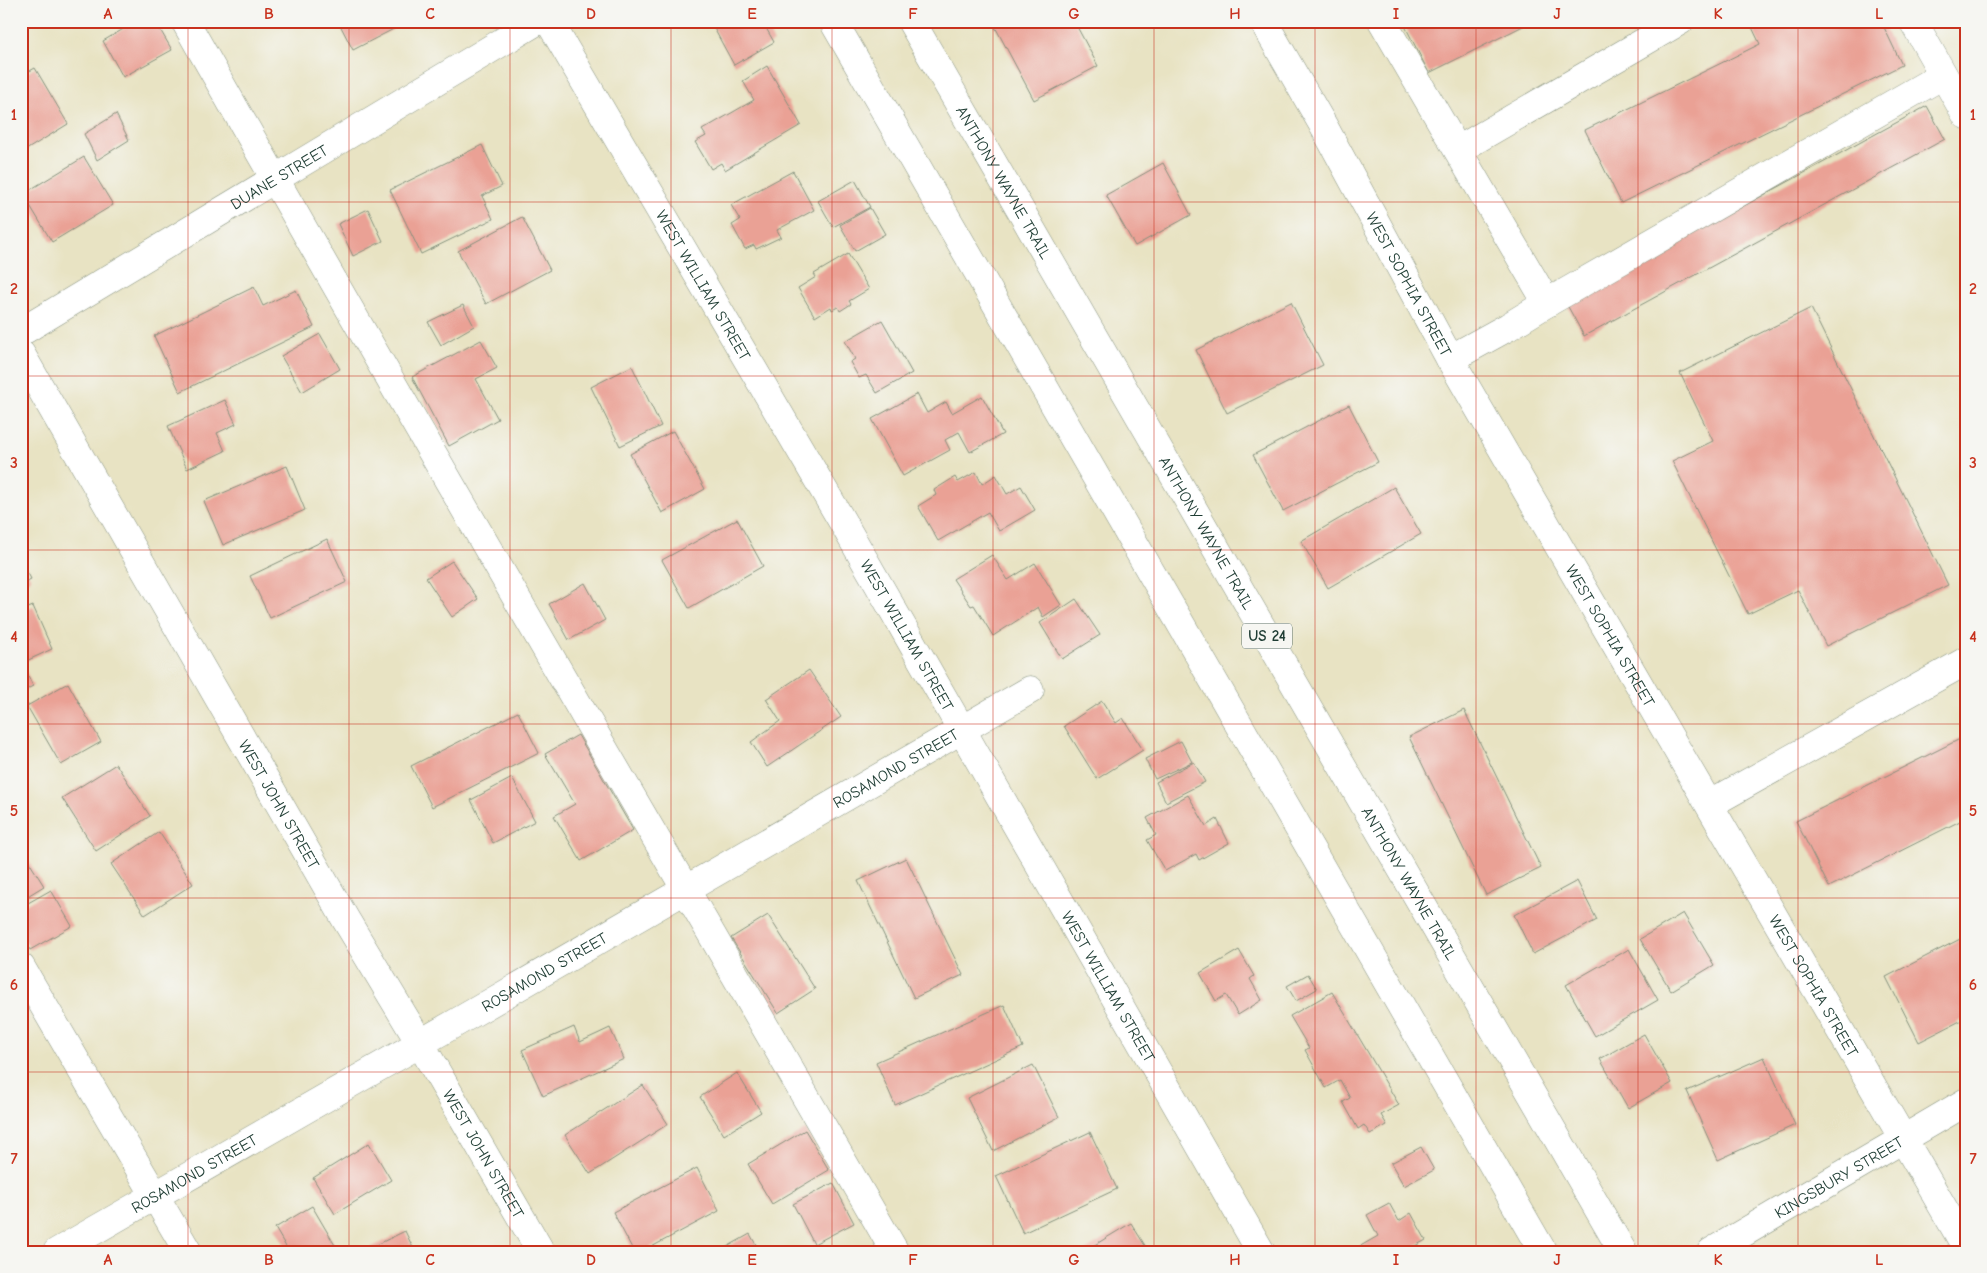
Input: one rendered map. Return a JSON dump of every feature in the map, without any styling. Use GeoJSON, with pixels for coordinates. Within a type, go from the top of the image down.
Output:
{"type":"FeatureCollection","features":[{"type":"Feature","properties":{"kind":"main road"},"geometry":{"type":"LineString","coordinates":[[185,21],[274,179],[895,1252]]}},
{"type":"Feature","properties":{"kind":"main road","name":"DUANE STREET"},"geometry":{"type":"LineString","coordinates":[[21,332],[537,21]]}},
{"type":"Feature","properties":{"kind":"main road","name":"WEST WILLIAM STREET"},"geometry":{"type":"LineString","coordinates":[[549,21],[842,521],[1261,1252]]}},
{"type":"Feature","properties":{"kind":"main road"},"geometry":{"type":"LineString","coordinates":[[833,21],[1543,1252]]}},
{"type":"Feature","properties":{"kind":"main road","name":"ANTHONY WAYNE TRAIL"},"geometry":{"type":"LineString","coordinates":[[911,21],[1623,1252]]}},
{"type":"Feature","properties":{"kind":"main road","name":"WEST SOPHIA STREET"},"geometry":{"type":"LineString","coordinates":[[1263,21],[1323,125],[1450,359],[1966,1247]]}},
{"type":"Feature","properties":{"kind":"main road"},"geometry":{"type":"LineString","coordinates":[[1458,150],[1680,21]]}},
{"type":"Feature","properties":{"kind":"main road"},"geometry":{"type":"LineString","coordinates":[[1913,21],[1966,115]]}},
{"type":"Feature","properties":{"kind":"main road"},"geometry":{"type":"LineString","coordinates":[[1384,22],[1547,303]]}},
{"type":"Feature","properties":{"kind":"main road"},"geometry":{"type":"LineString","coordinates":[[1450,359],[1508,328],[1547,303],[1943,75]]}},
{"type":"Feature","properties":{"kind":"main road","name":"WEST JOHN STREET"},"geometry":{"type":"LineString","coordinates":[[21,354],[341,912],[420,1043],[540,1252]]}},
{"type":"Feature","properties":{"kind":"main road"},"geometry":{"type":"LineString","coordinates":[[1710,804],[1966,661]]}},
{"type":"Feature","properties":{"kind":"main road","name":"ROSAMOND STREET"},"geometry":{"type":"LineString","coordinates":[[57,1252],[1030,690]]}},
{"type":"Feature","properties":{"kind":"main road"},"geometry":{"type":"LineString","coordinates":[[21,967],[188,1252]]}},
{"type":"Feature","properties":{"kind":"main road","name":"KINGSBURY STREET"},"geometry":{"type":"LineString","coordinates":[[1711,1252],[1966,1102]]}},
{"type":"Feature","properties":{"kind":"building"},"geometry":{"type":"Polygon","coordinates":[[[137,21],[155,21],[172,50],[123,77],[103,41],[137,21]]]}},
{"type":"Feature","properties":{"kind":"building"},"geometry":{"type":"Polygon","coordinates":[[[338,21],[409,21],[353,50],[338,21]]]}},
{"type":"Feature","properties":{"kind":"building"},"geometry":{"type":"Polygon","coordinates":[[[710,21],[762,21],[774,42],[734,65],[710,21]]]}},
{"type":"Feature","properties":{"kind":"building"},"geometry":{"type":"Polygon","coordinates":[[[992,21],[1074,21],[1098,66],[1034,100],[992,21]]]}},
{"type":"Feature","properties":{"kind":"building"},"geometry":{"type":"Polygon","coordinates":[[[1409,21],[1533,21],[1429,73],[1404,24],[1409,21]]]}},
{"type":"Feature","properties":{"kind":"building"},"geometry":{"type":"Polygon","coordinates":[[[1749,21],[1881,21],[1902,65],[1621,203],[1585,130],[1760,44],[1749,21]]]}},
{"type":"Feature","properties":{"kind":"building"},"geometry":{"type":"Polygon","coordinates":[[[767,66],[801,125],[725,170],[721,163],[711,169],[695,142],[706,136],[702,130],[754,100],[743,81],[767,66]]]}},
{"type":"Feature","properties":{"kind":"building"},"geometry":{"type":"Polygon","coordinates":[[[35,68],[68,124],[21,153],[21,76],[35,68]]]}},
{"type":"Feature","properties":{"kind":"building"},"geometry":{"type":"Polygon","coordinates":[[[1927,106],[1945,139],[1584,336],[1566,303],[1927,106]]]}},
{"type":"Feature","properties":{"kind":"building"},"geometry":{"type":"Polygon","coordinates":[[[116,114],[129,140],[97,160],[84,134],[116,114]]]}},
{"type":"Feature","properties":{"kind":"building"},"geometry":{"type":"Polygon","coordinates":[[[482,145],[502,186],[482,196],[493,219],[421,254],[390,190],[482,145]]]}},
{"type":"Feature","properties":{"kind":"building"},"geometry":{"type":"Polygon","coordinates":[[[84,157],[113,205],[52,242],[23,194],[84,157]]]}},
{"type":"Feature","properties":{"kind":"building"},"geometry":{"type":"Polygon","coordinates":[[[1163,163],[1191,215],[1135,246],[1106,195],[1163,163]]]}},
{"type":"Feature","properties":{"kind":"building"},"geometry":{"type":"Polygon","coordinates":[[[793,171],[814,210],[777,230],[781,237],[756,249],[754,245],[745,249],[732,225],[740,220],[731,205],[793,171]]]}},
{"type":"Feature","properties":{"kind":"building"},"geometry":{"type":"Polygon","coordinates":[[[855,180],[870,207],[833,227],[818,201],[855,180]]]}},
{"type":"Feature","properties":{"kind":"building"},"geometry":{"type":"Polygon","coordinates":[[[870,208],[885,234],[855,251],[840,225],[870,208]]]}},
{"type":"Feature","properties":{"kind":"building"},"geometry":{"type":"Polygon","coordinates":[[[368,209],[383,241],[353,256],[338,224],[368,209]]]}},
{"type":"Feature","properties":{"kind":"building"},"geometry":{"type":"Polygon","coordinates":[[[522,217],[550,270],[486,304],[458,251],[522,217]]]}},
{"type":"Feature","properties":{"kind":"building"},"geometry":{"type":"Polygon","coordinates":[[[848,254],[869,289],[849,301],[851,304],[840,311],[838,307],[832,310],[831,307],[815,317],[798,288],[816,277],[814,274],[848,254]]]}},
{"type":"Feature","properties":{"kind":"building"},"geometry":{"type":"Polygon","coordinates":[[[254,287],[263,306],[296,290],[314,327],[180,392],[154,336],[254,287]]]}},
{"type":"Feature","properties":{"kind":"building"},"geometry":{"type":"Polygon","coordinates":[[[1291,302],[1323,365],[1227,413],[1196,350],[1291,302]]]}},
{"type":"Feature","properties":{"kind":"building"},"geometry":{"type":"Polygon","coordinates":[[[463,305],[474,326],[441,345],[428,322],[463,305]]]}},
{"type":"Feature","properties":{"kind":"building"},"geometry":{"type":"Polygon","coordinates":[[[1811,308],[1948,585],[1826,646],[1798,590],[1748,614],[1672,461],[1713,441],[1680,373],[1811,308]]]}},
{"type":"Feature","properties":{"kind":"building"},"geometry":{"type":"Polygon","coordinates":[[[882,320],[912,373],[877,393],[866,375],[859,378],[850,362],[855,359],[845,341],[882,320]]]}},
{"type":"Feature","properties":{"kind":"building"},"geometry":{"type":"Polygon","coordinates":[[[320,334],[340,369],[302,392],[281,356],[320,334]]]}},
{"type":"Feature","properties":{"kind":"building"},"geometry":{"type":"Polygon","coordinates":[[[481,340],[497,368],[476,379],[498,419],[449,446],[412,377],[481,340]]]}},
{"type":"Feature","properties":{"kind":"building"},"geometry":{"type":"Polygon","coordinates":[[[632,366],[661,426],[620,446],[591,387],[632,366]]]}},
{"type":"Feature","properties":{"kind":"building"},"geometry":{"type":"Polygon","coordinates":[[[917,394],[927,413],[946,402],[952,413],[982,396],[1003,434],[970,452],[959,432],[945,440],[950,450],[903,476],[872,419],[917,394]]]}},
{"type":"Feature","properties":{"kind":"building"},"geometry":{"type":"Polygon","coordinates":[[[225,400],[236,424],[217,433],[225,451],[187,469],[168,426],[225,400]]]}},
{"type":"Feature","properties":{"kind":"building"},"geometry":{"type":"Polygon","coordinates":[[[1349,405],[1378,462],[1283,511],[1253,455],[1349,405]]]}},
{"type":"Feature","properties":{"kind":"building"},"geometry":{"type":"Polygon","coordinates":[[[673,431],[705,489],[662,513],[630,454],[673,431]]]}},
{"type":"Feature","properties":{"kind":"building"},"geometry":{"type":"Polygon","coordinates":[[[287,466],[305,510],[223,545],[204,501],[287,466]]]}},
{"type":"Feature","properties":{"kind":"building"},"geometry":{"type":"Polygon","coordinates":[[[976,472],[982,484],[996,475],[1007,494],[1021,486],[1035,510],[999,531],[988,512],[938,541],[918,506],[936,495],[934,490],[955,477],[958,482],[976,472]]]}},
{"type":"Feature","properties":{"kind":"building"},"geometry":{"type":"Polygon","coordinates":[[[1394,487],[1421,534],[1328,588],[1301,541],[1394,487]]]}},
{"type":"Feature","properties":{"kind":"building"},"geometry":{"type":"Polygon","coordinates":[[[737,519],[763,566],[689,608],[662,560],[737,519]]]}},
{"type":"Feature","properties":{"kind":"building"},"geometry":{"type":"Polygon","coordinates":[[[327,539],[347,582],[270,618],[250,576],[327,539]]]}},
{"type":"Feature","properties":{"kind":"building"},"geometry":{"type":"Polygon","coordinates":[[[992,555],[1008,580],[1035,563],[1061,605],[1043,617],[1038,607],[993,636],[974,605],[971,606],[953,579],[992,555]]]}},
{"type":"Feature","properties":{"kind":"building"},"geometry":{"type":"Polygon","coordinates":[[[21,560],[31,579],[21,584],[21,560]]]}},
{"type":"Feature","properties":{"kind":"building"},"geometry":{"type":"Polygon","coordinates":[[[452,561],[478,599],[452,617],[426,578],[452,561]]]}},
{"type":"Feature","properties":{"kind":"building"},"geometry":{"type":"Polygon","coordinates":[[[585,583],[605,620],[569,640],[549,604],[585,583]]]}},
{"type":"Feature","properties":{"kind":"building"},"geometry":{"type":"Polygon","coordinates":[[[1076,599],[1100,635],[1062,659],[1040,623],[1076,599]]]}},
{"type":"Feature","properties":{"kind":"building"},"geometry":{"type":"Polygon","coordinates":[[[33,606],[52,649],[22,663],[33,686],[21,692],[21,611],[33,606]]]}},
{"type":"Feature","properties":{"kind":"building"},"geometry":{"type":"Polygon","coordinates":[[[809,670],[841,717],[767,767],[751,742],[780,721],[766,699],[809,670]]]}},
{"type":"Feature","properties":{"kind":"building"},"geometry":{"type":"Polygon","coordinates":[[[68,683],[101,742],[61,765],[27,706],[68,683]]]}},
{"type":"Feature","properties":{"kind":"building"},"geometry":{"type":"Polygon","coordinates":[[[1102,701],[1116,723],[1123,718],[1143,750],[1097,779],[1064,726],[1102,701]]]}},
{"type":"Feature","properties":{"kind":"building"},"geometry":{"type":"Polygon","coordinates":[[[1464,710],[1541,868],[1486,895],[1409,737],[1464,710]]]}},
{"type":"Feature","properties":{"kind":"building"},"geometry":{"type":"Polygon","coordinates":[[[518,712],[539,753],[432,807],[411,766],[518,712]]]}},
{"type":"Feature","properties":{"kind":"building"},"geometry":{"type":"Polygon","coordinates":[[[578,735],[633,830],[581,861],[554,816],[575,804],[545,754],[578,735]]]}},
{"type":"Feature","properties":{"kind":"building"},"geometry":{"type":"Polygon","coordinates":[[[1966,736],[1966,818],[1829,887],[1796,821],[1966,736]]]}},
{"type":"Feature","properties":{"kind":"building"},"geometry":{"type":"Polygon","coordinates":[[[1181,741],[1192,762],[1155,779],[1145,759],[1181,741]]]}},
{"type":"Feature","properties":{"kind":"building"},"geometry":{"type":"Polygon","coordinates":[[[1194,762],[1205,782],[1166,802],[1156,782],[1194,762]]]}},
{"type":"Feature","properties":{"kind":"building"},"geometry":{"type":"Polygon","coordinates":[[[116,764],[150,816],[96,851],[62,798],[116,764]]]}},
{"type":"Feature","properties":{"kind":"building"},"geometry":{"type":"Polygon","coordinates":[[[512,778],[535,821],[493,843],[471,800],[512,778]]]}},
{"type":"Feature","properties":{"kind":"building"},"geometry":{"type":"Polygon","coordinates":[[[1188,795],[1206,826],[1217,819],[1229,843],[1199,860],[1196,854],[1165,871],[1147,840],[1156,835],[1147,818],[1188,795]]]}},
{"type":"Feature","properties":{"kind":"building"},"geometry":{"type":"Polygon","coordinates":[[[159,832],[193,884],[145,915],[111,864],[159,832]]]}},
{"type":"Feature","properties":{"kind":"building"},"geometry":{"type":"Polygon","coordinates":[[[21,849],[44,886],[21,900],[21,849]]]}},
{"type":"Feature","properties":{"kind":"building"},"geometry":{"type":"Polygon","coordinates":[[[906,858],[963,975],[914,998],[858,881],[906,858]]]}},
{"type":"Feature","properties":{"kind":"building"},"geometry":{"type":"Polygon","coordinates":[[[1577,881],[1597,920],[1533,954],[1514,915],[1577,881]]]}},
{"type":"Feature","properties":{"kind":"building"},"geometry":{"type":"Polygon","coordinates":[[[51,890],[72,926],[30,950],[21,934],[21,907],[51,890]]]}},
{"type":"Feature","properties":{"kind":"building"},"geometry":{"type":"Polygon","coordinates":[[[1683,913],[1714,965],[1671,991],[1640,939],[1683,913]]]}},
{"type":"Feature","properties":{"kind":"building"},"geometry":{"type":"Polygon","coordinates":[[[768,915],[815,989],[778,1013],[731,938],[768,915]]]}},
{"type":"Feature","properties":{"kind":"building"},"geometry":{"type":"Polygon","coordinates":[[[1966,936],[1966,1018],[1919,1042],[1886,977],[1966,936]]]}},
{"type":"Feature","properties":{"kind":"building"},"geometry":{"type":"Polygon","coordinates":[[[1629,949],[1658,1000],[1595,1036],[1566,985],[1629,949]]]}},
{"type":"Feature","properties":{"kind":"building"},"geometry":{"type":"Polygon","coordinates":[[[1239,950],[1254,976],[1250,979],[1262,1000],[1238,1015],[1226,995],[1216,1001],[1200,973],[1239,950]]]}},
{"type":"Feature","properties":{"kind":"building"},"geometry":{"type":"Polygon","coordinates":[[[1308,974],[1317,989],[1296,1001],[1287,986],[1308,974]]]}},
{"type":"Feature","properties":{"kind":"building"},"geometry":{"type":"Polygon","coordinates":[[[1332,992],[1399,1105],[1381,1115],[1387,1125],[1370,1134],[1364,1125],[1358,1129],[1343,1102],[1350,1098],[1340,1080],[1326,1088],[1305,1050],[1309,1048],[1290,1016],[1332,992]]]}},
{"type":"Feature","properties":{"kind":"building"},"geometry":{"type":"Polygon","coordinates":[[[1004,1005],[1023,1047],[895,1105],[876,1062],[1004,1005]]]}},
{"type":"Feature","properties":{"kind":"building"},"geometry":{"type":"Polygon","coordinates":[[[574,1027],[580,1042],[610,1028],[624,1059],[543,1096],[522,1050],[574,1027]]]}},
{"type":"Feature","properties":{"kind":"building"},"geometry":{"type":"Polygon","coordinates":[[[1644,1034],[1672,1083],[1628,1108],[1600,1059],[1644,1034]]]}},
{"type":"Feature","properties":{"kind":"building"},"geometry":{"type":"Polygon","coordinates":[[[1764,1057],[1795,1125],[1718,1160],[1687,1091],[1764,1057]]]}},
{"type":"Feature","properties":{"kind":"building"},"geometry":{"type":"Polygon","coordinates":[[[1033,1065],[1059,1117],[993,1151],[967,1098],[1033,1065]]]}},
{"type":"Feature","properties":{"kind":"building"},"geometry":{"type":"Polygon","coordinates":[[[737,1073],[761,1112],[724,1135],[700,1097],[737,1073]]]}},
{"type":"Feature","properties":{"kind":"building"},"geometry":{"type":"Polygon","coordinates":[[[643,1085],[668,1124],[590,1174],[565,1135],[643,1085]]]}},
{"type":"Feature","properties":{"kind":"building"},"geometry":{"type":"Polygon","coordinates":[[[805,1130],[829,1170],[772,1204],[748,1164],[805,1130]]]}},
{"type":"Feature","properties":{"kind":"building"},"geometry":{"type":"Polygon","coordinates":[[[1090,1132],[1117,1189],[1023,1233],[996,1176],[1090,1132]]]}},
{"type":"Feature","properties":{"kind":"building"},"geometry":{"type":"Polygon","coordinates":[[[369,1143],[391,1180],[335,1214],[313,1178],[369,1143]]]}},
{"type":"Feature","properties":{"kind":"building"},"geometry":{"type":"Polygon","coordinates":[[[1421,1147],[1434,1170],[1404,1186],[1391,1163],[1421,1147]]]}},
{"type":"Feature","properties":{"kind":"building"},"geometry":{"type":"Polygon","coordinates":[[[697,1168],[719,1211],[642,1252],[634,1252],[613,1212],[697,1168]]]}},
{"type":"Feature","properties":{"kind":"building"},"geometry":{"type":"Polygon","coordinates":[[[833,1183],[854,1223],[814,1244],[793,1204],[833,1183]]]}},
{"type":"Feature","properties":{"kind":"building"},"geometry":{"type":"Polygon","coordinates":[[[1389,1203],[1399,1221],[1411,1213],[1426,1240],[1413,1247],[1416,1252],[1350,1252],[1378,1236],[1367,1215],[1389,1203]]]}},
{"type":"Feature","properties":{"kind":"building"},"geometry":{"type":"Polygon","coordinates":[[[312,1206],[336,1247],[328,1252],[289,1252],[275,1228],[312,1206]]]}},
{"type":"Feature","properties":{"kind":"building"},"geometry":{"type":"Polygon","coordinates":[[[1131,1223],[1149,1252],[1083,1252],[1131,1223]]]}},
{"type":"Feature","properties":{"kind":"building"},"geometry":{"type":"Polygon","coordinates":[[[405,1231],[415,1252],[362,1252],[405,1231]]]}},
{"type":"Feature","properties":{"kind":"building"},"geometry":{"type":"Polygon","coordinates":[[[750,1234],[760,1252],[718,1252],[750,1234]]]}}]}
